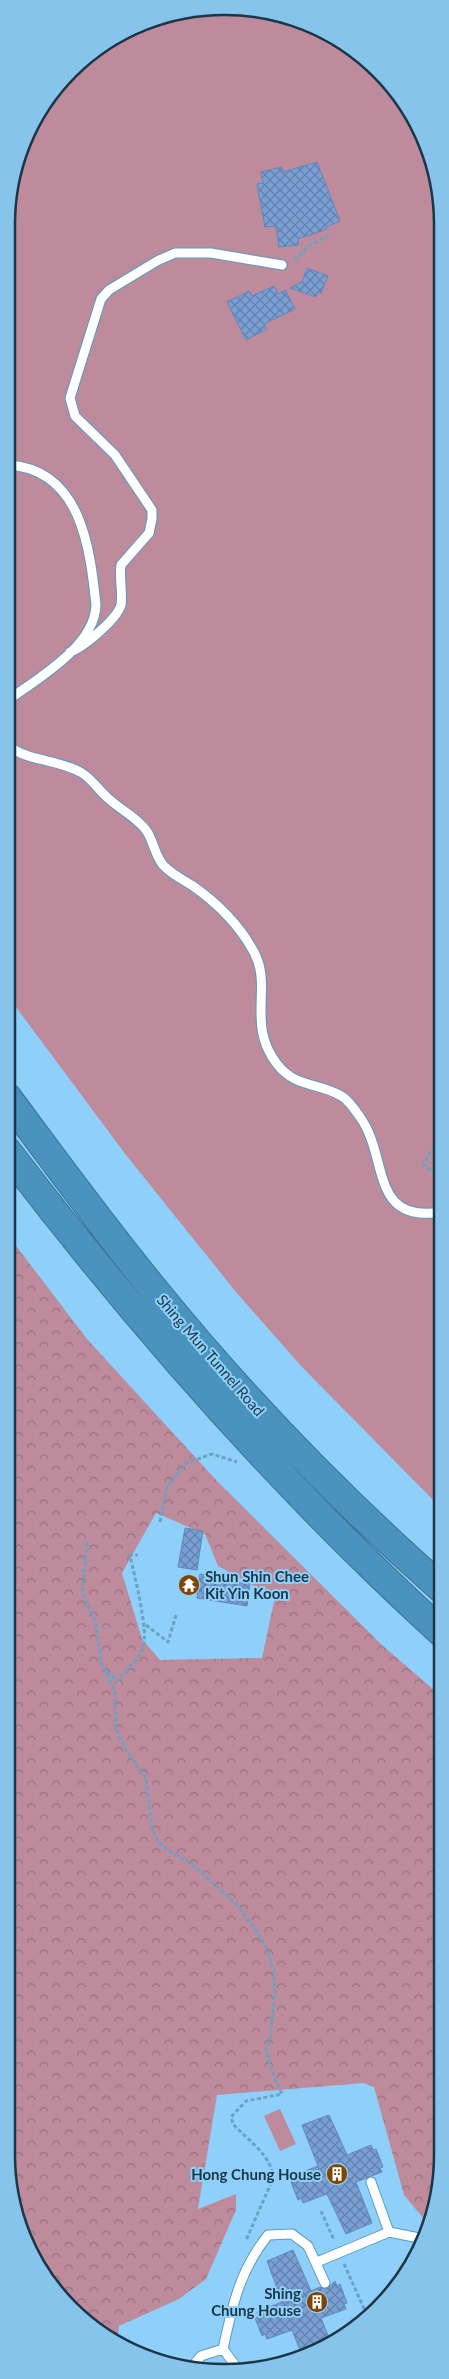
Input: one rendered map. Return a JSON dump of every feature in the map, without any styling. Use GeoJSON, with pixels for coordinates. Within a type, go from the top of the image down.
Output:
{"type":"FeatureCollection","features":[{"type":"Feature","properties":{"kind":"highway","name":"Shing Mun Tunnel Road"},"geometry":{"type":"LineString","coordinates":[[15,1108],[77,1192],[190,1333],[331,1485],[434,1581]]}},
{"type":"Feature","properties":{"kind":"highway","name":"Shing Mun Tunnel Road"},"geometry":{"type":"LineString","coordinates":[[15,1161],[146,1325],[274,1468],[323,1520],[434,1625]]}},
{"type":"Feature","properties":{"kind":"lane"},"geometry":{"type":"LineString","coordinates":[[70,652],[86,643],[118,611],[121,603],[121,566],[149,532],[152,519],[150,504],[109,448],[79,420],[70,403],[101,299],[109,290],[157,261],[175,253],[211,253],[282,266]]}},
{"type":"Feature","properties":{"kind":"lane"},"geometry":{"type":"LineString","coordinates":[[15,466],[32,469],[53,482],[67,498],[81,523],[88,546],[96,610],[88,632],[70,652],[15,695]]}},
{"type":"Feature","properties":{"kind":"lane"},"geometry":{"type":"LineString","coordinates":[[15,750],[30,757],[71,768],[87,776],[108,798],[141,825],[151,839],[163,866],[201,892],[227,915],[251,947],[259,963],[261,975],[260,1024],[275,1062],[295,1080],[336,1094],[349,1103],[368,1132],[384,1183],[396,1204],[415,1214],[434,1213]]}},
{"type":"Feature","properties":{"kind":"lane"},"geometry":{"type":"LineString","coordinates":[[371,2182],[389,2232]]}},
{"type":"Feature","properties":{"kind":"lane"},"geometry":{"type":"LineString","coordinates":[[317,2262],[389,2232],[416,2238]]}},
{"type":"Feature","properties":{"kind":"lane"},"geometry":{"type":"LineString","coordinates":[[234,2364],[223,2349],[235,2294],[252,2255],[268,2235],[292,2234],[308,2246],[325,2283]]}},
{"type":"Feature","properties":{"kind":"lane"},"geometry":{"type":"LineString","coordinates":[[196,2362],[201,2356],[223,2349]]}},
{"type":"Feature","properties":{"kind":"path"},"geometry":{"type":"LineString","coordinates":[[282,266],[297,259],[310,245],[320,242],[330,235]]}},
{"type":"Feature","properties":{"kind":"path"},"geometry":{"type":"LineString","coordinates":[[434,1147],[424,1163],[426,1167],[434,1172]]}},
{"type":"Feature","properties":{"kind":"path"},"geometry":{"type":"LineString","coordinates":[[160,1522],[167,1487],[186,1463],[212,1454],[243,1464],[274,1468]]}},
{"type":"Feature","properties":{"kind":"path"},"geometry":{"type":"LineString","coordinates":[[87,1542],[82,1592],[96,1623],[99,1655],[103,1668],[115,1692],[116,1730],[119,1738],[146,1778],[154,1835],[162,1847],[192,1864],[242,1910],[264,1941],[273,1968],[274,2015],[266,2050],[270,2069],[282,2094],[246,2101],[231,2117],[233,2124],[268,2160],[273,2170],[272,2181],[241,2250],[252,2255]]}},
{"type":"Feature","properties":{"kind":"path"},"geometry":{"type":"LineString","coordinates":[[103,1668],[117,1681],[139,1656],[143,1648],[145,1624],[141,1613],[130,1555],[138,1555]]}},
{"type":"Feature","properties":{"kind":"path"},"geometry":{"type":"LineString","coordinates":[[145,1624],[168,1642],[176,1615]]}},
{"type":"Feature","properties":{"kind":"green space"},"geometry":{"type":"Polygon","coordinates":[[[211,15],[238,15],[279,22],[305,31],[341,50],[373,76],[399,108],[418,144],[427,170],[434,211],[434,1501],[302,1367],[236,1292],[126,1155],[15,1006],[15,211],[22,170],[31,144],[50,108],[67,86],[86,67],[120,43],[157,26],[211,15]]]}},
{"type":"Feature","properties":{"kind":"green space"},"geometry":{"type":"Polygon","coordinates":[[[15,1244],[87,1339],[217,1481],[383,1646],[434,1690],[434,2168],[424,2219],[404,2195],[374,2087],[364,2083],[217,2095],[198,2209],[236,2194],[236,2210],[206,2279],[179,2299],[119,2326],[118,2335],[97,2321],[76,2303],[50,2271],[26,2222],[15,2168],[15,1244]],[[156,1513],[122,1573],[142,1639],[160,1660],[262,1658],[275,1597],[218,1566],[205,1534],[156,1513]]]}},
{"type":"Feature","properties":{"kind":"green space"},"geometry":{"type":"Polygon","coordinates":[[[280,2109],[296,2144],[280,2151],[264,2116],[280,2109]]]}},
{"type":"Feature","properties":{"kind":"building"},"geometry":{"type":"Polygon","coordinates":[[[317,162],[340,221],[326,227],[327,229],[298,239],[298,245],[279,247],[276,226],[265,227],[257,184],[263,183],[261,172],[282,167],[283,172],[317,162]]]}},
{"type":"Feature","properties":{"kind":"building"},"geometry":{"type":"Polygon","coordinates":[[[307,268],[328,276],[321,293],[317,292],[316,297],[290,288],[302,282],[307,268]]]}},
{"type":"Feature","properties":{"kind":"building"},"geometry":{"type":"Polygon","coordinates":[[[274,286],[278,294],[285,290],[295,309],[264,324],[267,329],[246,340],[227,302],[249,291],[252,296],[274,286]]]}},
{"type":"Feature","properties":{"kind":"building"},"geometry":{"type":"Polygon","coordinates":[[[185,1528],[203,1531],[197,1570],[178,1567],[185,1528]]]}},
{"type":"Feature","properties":{"kind":"building"},"geometry":{"type":"Polygon","coordinates":[[[200,1574],[250,1584],[247,1606],[197,1598],[200,1574]]]}},
{"type":"Feature","properties":{"kind":"building","name":"Hong Chung House"},"geometry":{"type":"Polygon","coordinates":[[[329,2115],[347,2155],[371,2145],[373,2150],[376,2149],[383,2167],[380,2168],[382,2172],[356,2182],[372,2223],[346,2234],[327,2194],[303,2203],[301,2198],[298,2200],[291,2182],[294,2181],[292,2176],[318,2166],[302,2125],[329,2115]]]}},
{"type":"Feature","properties":{"kind":"building","name":"Shing Chung House"},"geometry":{"type":"Polygon","coordinates":[[[293,2250],[311,2291],[320,2287],[327,2289],[335,2281],[337,2286],[340,2284],[347,2303],[344,2304],[346,2309],[321,2318],[328,2336],[300,2350],[292,2330],[267,2339],[265,2334],[262,2336],[255,2318],[258,2317],[257,2312],[282,2302],[267,2261],[293,2250]]]}},
{"type":"Feature","properties":{"kind":"place","name":"Shun Shin Chee Kit Yin Koon"},"geometry":{"type":"Point","coordinates":[189,1585]}},
{"type":"Feature","properties":{"kind":"place","name":"Hong Chung House"},"geometry":{"type":"Point","coordinates":[337,2174]}},
{"type":"Feature","properties":{"kind":"place","name":"Shing Chung House"},"geometry":{"type":"Point","coordinates":[317,2302]}}]}
